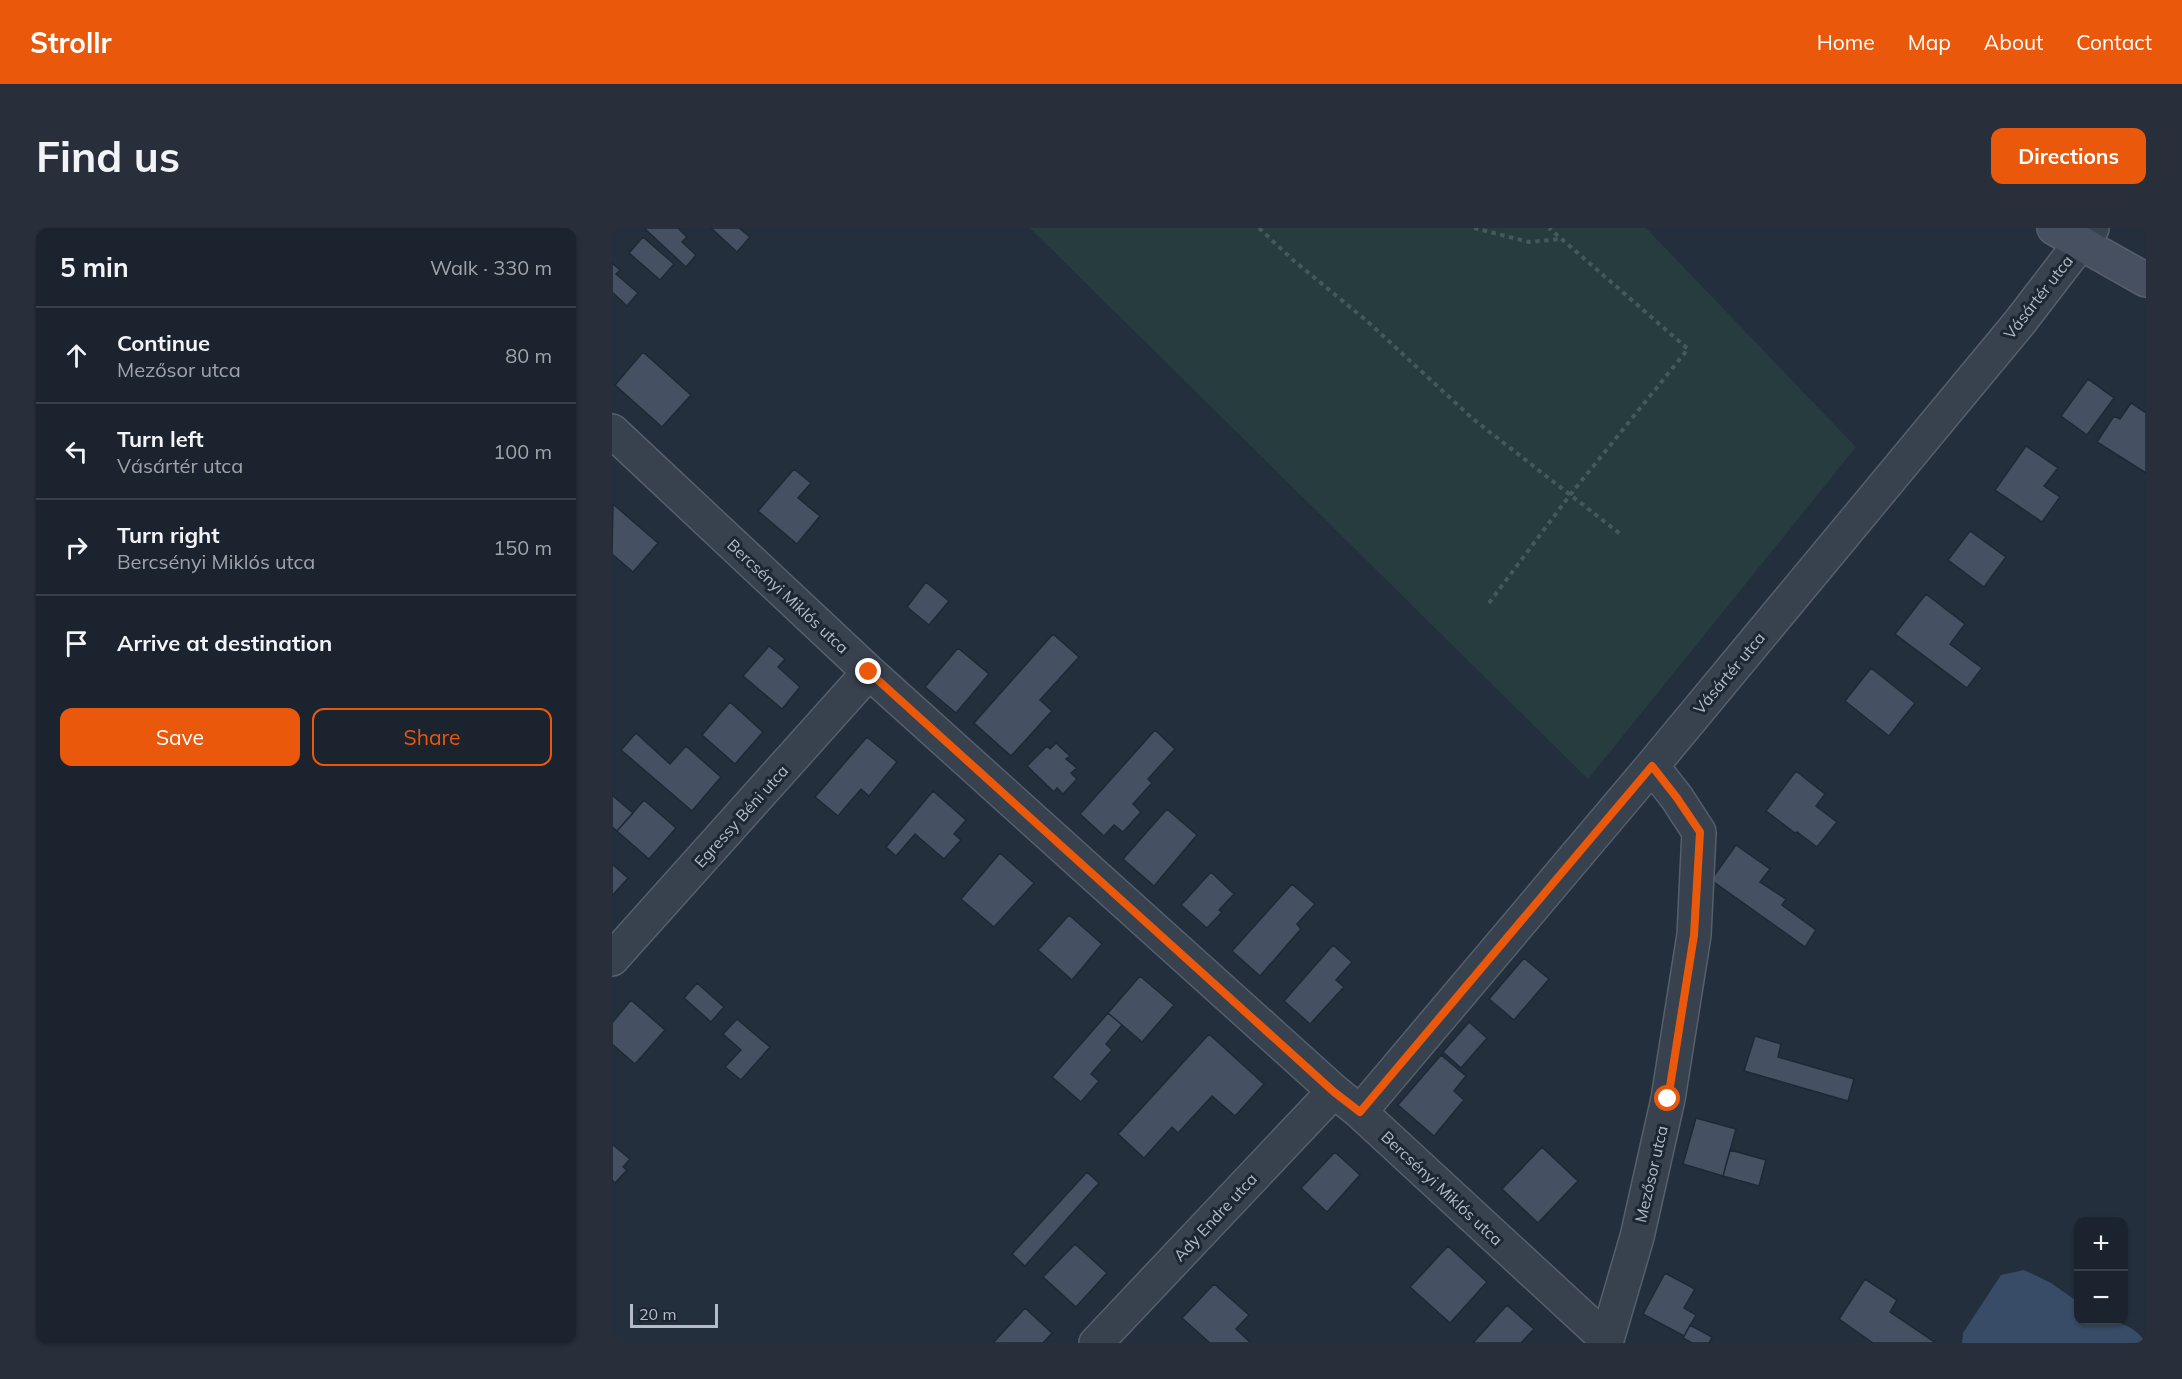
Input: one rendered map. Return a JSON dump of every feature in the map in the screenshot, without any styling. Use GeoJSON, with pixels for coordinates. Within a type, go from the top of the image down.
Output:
{"type":"FeatureCollection","features":[{"type":"Feature","properties":{"kind":"main road"},"geometry":{"type":"LineString","coordinates":[[2075,233],[2146,280]]}},
{"type":"Feature","properties":{"kind":"street","name":"Vásártér utca"},"geometry":{"type":"LineString","coordinates":[[1360,1112],[1652,766],[2020,322],[2075,233]]}},
{"type":"Feature","properties":{"kind":"street","name":"Bercsényi Miklós utca"},"geometry":{"type":"LineString","coordinates":[[612,431],[869,672],[1334,1092],[1360,1112],[1606,1341]]}},
{"type":"Feature","properties":{"kind":"street","name":"Egressy Béni utca"},"geometry":{"type":"LineString","coordinates":[[612,959],[869,672]]}},
{"type":"Feature","properties":{"kind":"street","name":"Mezősor utca"},"geometry":{"type":"LineString","coordinates":[[1606,1341],[1636,1237],[1668,1099],[1694,935],[1700,832],[1652,766]]}},
{"type":"Feature","properties":{"kind":"street","name":"Ady Endre utca"},"geometry":{"type":"LineString","coordinates":[[1096,1343],[1334,1092]]}},
{"type":"Feature","properties":{"kind":"path"},"geometry":{"type":"LineString","coordinates":[[1259,228],[1293,260],[1367,321],[1473,419],[1623,536]]}},
{"type":"Feature","properties":{"kind":"path"},"geometry":{"type":"LineString","coordinates":[[1474,228],[1529,242],[1561,238]]}},
{"type":"Feature","properties":{"kind":"path"},"geometry":{"type":"LineString","coordinates":[[1490,603],[1570,495],[1688,349],[1549,228]]}},
{"type":"Feature","properties":{"kind":"green space"},"geometry":{"type":"Polygon","coordinates":[[[1030,228],[1646,228],[1856,447],[1588,779],[1030,228]]]}},
{"type":"Feature","properties":{"kind":"water"},"geometry":{"type":"Polygon","coordinates":[[[2024,1270],[2051,1283],[2074,1299],[2074,1325],[2124,1325],[2140,1335],[2146,1343],[1962,1343],[1963,1333],[2001,1275],[2024,1270]]]}},
{"type":"Feature","properties":{"kind":"building"},"geometry":{"type":"Polygon","coordinates":[[[644,228],[678,228],[687,237],[682,242],[696,255],[686,267],[644,228]]]}},
{"type":"Feature","properties":{"kind":"building"},"geometry":{"type":"Polygon","coordinates":[[[711,228],[739,228],[750,237],[737,252],[711,228]]]}},
{"type":"Feature","properties":{"kind":"building"},"geometry":{"type":"Polygon","coordinates":[[[643,237],[674,264],[660,280],[629,253],[643,237]]]}},
{"type":"Feature","properties":{"kind":"building"},"geometry":{"type":"Polygon","coordinates":[[[612,263],[620,270],[616,274],[638,293],[627,306],[612,292],[612,263]]]}},
{"type":"Feature","properties":{"kind":"building"},"geometry":{"type":"Polygon","coordinates":[[[643,352],[691,395],[662,427],[615,385],[643,352]]]}},
{"type":"Feature","properties":{"kind":"building"},"geometry":{"type":"Polygon","coordinates":[[[2088,379],[2114,398],[2087,435],[2061,416],[2088,379]]]}},
{"type":"Feature","properties":{"kind":"building"},"geometry":{"type":"Polygon","coordinates":[[[2131,403],[2146,413],[2146,473],[2097,442],[2114,416],[2120,419],[2131,403]]]}},
{"type":"Feature","properties":{"kind":"building"},"geometry":{"type":"Polygon","coordinates":[[[2026,446],[2058,468],[2044,486],[2060,497],[2042,522],[1995,490],[2026,446]]]}},
{"type":"Feature","properties":{"kind":"building"},"geometry":{"type":"Polygon","coordinates":[[[794,469],[811,483],[798,498],[820,516],[797,544],[758,511],[794,469]]]}},
{"type":"Feature","properties":{"kind":"building"},"geometry":{"type":"Polygon","coordinates":[[[613,504],[658,543],[633,572],[612,554],[613,504]]]}},
{"type":"Feature","properties":{"kind":"building"},"geometry":{"type":"Polygon","coordinates":[[[1970,531],[2006,557],[1984,587],[1948,560],[1970,531]]]}},
{"type":"Feature","properties":{"kind":"building"},"geometry":{"type":"Polygon","coordinates":[[[926,582],[949,601],[929,625],[907,607],[926,582]]]}},
{"type":"Feature","properties":{"kind":"building"},"geometry":{"type":"Polygon","coordinates":[[[1926,594],[1965,624],[1950,644],[1982,668],[1967,688],[1895,634],[1926,594]]]}},
{"type":"Feature","properties":{"kind":"building"},"geometry":{"type":"Polygon","coordinates":[[[1053,634],[1079,657],[1040,700],[1052,711],[1011,756],[974,723],[1053,634]]]}},
{"type":"Feature","properties":{"kind":"building"},"geometry":{"type":"Polygon","coordinates":[[[769,646],[785,659],[778,667],[800,687],[782,709],[743,676],[769,646]]]}},
{"type":"Feature","properties":{"kind":"building"},"geometry":{"type":"Polygon","coordinates":[[[958,648],[989,674],[956,713],[925,687],[958,648]]]}},
{"type":"Feature","properties":{"kind":"building"},"geometry":{"type":"Polygon","coordinates":[[[1871,668],[1915,703],[1889,736],[1845,701],[1871,668]]]}},
{"type":"Feature","properties":{"kind":"building"},"geometry":{"type":"Polygon","coordinates":[[[730,702],[763,732],[735,764],[702,735],[730,702]]]}},
{"type":"Feature","properties":{"kind":"building"},"geometry":{"type":"Polygon","coordinates":[[[1155,730],[1175,749],[1148,779],[1152,783],[1133,804],[1141,812],[1123,832],[1114,825],[1104,836],[1080,814],[1155,730]]]}},
{"type":"Feature","properties":{"kind":"building"},"geometry":{"type":"Polygon","coordinates":[[[636,733],[670,764],[686,746],[721,777],[692,811],[621,750],[636,733]]]}},
{"type":"Feature","properties":{"kind":"building"},"geometry":{"type":"Polygon","coordinates":[[[867,737],[897,762],[869,796],[861,789],[838,816],[815,797],[867,737]]]}},
{"type":"Feature","properties":{"kind":"building"},"geometry":{"type":"Polygon","coordinates":[[[1056,743],[1070,756],[1066,759],[1077,768],[1071,773],[1077,779],[1063,794],[1057,788],[1054,792],[1027,766],[1047,746],[1050,749],[1056,743]]]}},
{"type":"Feature","properties":{"kind":"building"},"geometry":{"type":"Polygon","coordinates":[[[1796,771],[1825,794],[1816,806],[1837,822],[1817,847],[1766,811],[1796,771]]]}},
{"type":"Feature","properties":{"kind":"building"},"geometry":{"type":"Polygon","coordinates":[[[933,791],[966,820],[954,834],[961,840],[944,859],[915,834],[896,856],[886,847],[933,791]]]}},
{"type":"Feature","properties":{"kind":"building"},"geometry":{"type":"Polygon","coordinates":[[[612,795],[633,813],[617,831],[612,827],[612,795]]]}},
{"type":"Feature","properties":{"kind":"building"},"geometry":{"type":"Polygon","coordinates":[[[644,800],[676,828],[649,859],[617,831],[644,800]]]}},
{"type":"Feature","properties":{"kind":"building"},"geometry":{"type":"Polygon","coordinates":[[[1167,809],[1197,835],[1154,886],[1123,859],[1167,809]]]}},
{"type":"Feature","properties":{"kind":"building"},"geometry":{"type":"Polygon","coordinates":[[[1736,845],[1770,869],[1760,882],[1786,899],[1782,905],[1816,930],[1805,947],[1711,880],[1736,845]]]}},
{"type":"Feature","properties":{"kind":"building"},"geometry":{"type":"Polygon","coordinates":[[[1000,853],[1034,883],[994,927],[961,899],[1000,853]]]}},
{"type":"Feature","properties":{"kind":"building"},"geometry":{"type":"Polygon","coordinates":[[[612,864],[628,878],[612,896],[612,864]]]}},
{"type":"Feature","properties":{"kind":"building"},"geometry":{"type":"Polygon","coordinates":[[[1211,872],[1234,894],[1207,928],[1181,905],[1211,872]]]}},
{"type":"Feature","properties":{"kind":"building"},"geometry":{"type":"Polygon","coordinates":[[[1292,884],[1315,904],[1297,924],[1301,929],[1260,976],[1232,951],[1292,884]]]}},
{"type":"Feature","properties":{"kind":"building"},"geometry":{"type":"Polygon","coordinates":[[[1069,915],[1102,944],[1072,980],[1038,950],[1069,915]]]}},
{"type":"Feature","properties":{"kind":"building"},"geometry":{"type":"Polygon","coordinates":[[[1333,945],[1352,962],[1336,980],[1344,987],[1310,1024],[1284,1001],[1333,945]]]}},
{"type":"Feature","properties":{"kind":"building"},"geometry":{"type":"Polygon","coordinates":[[[1524,958],[1549,979],[1514,1020],[1489,999],[1524,958]]]}},
{"type":"Feature","properties":{"kind":"building"},"geometry":{"type":"Polygon","coordinates":[[[1140,976],[1174,1005],[1142,1042],[1108,1013],[1140,976]]]}},
{"type":"Feature","properties":{"kind":"building"},"geometry":{"type":"Polygon","coordinates":[[[697,983],[724,1007],[711,1022],[684,998],[697,983]]]}},
{"type":"Feature","properties":{"kind":"building"},"geometry":{"type":"Polygon","coordinates":[[[631,1000],[665,1030],[635,1064],[612,1044],[612,1023],[631,1000]]]}},
{"type":"Feature","properties":{"kind":"building"},"geometry":{"type":"Polygon","coordinates":[[[1108,1013],[1122,1025],[1106,1044],[1112,1050],[1091,1074],[1099,1081],[1081,1102],[1052,1077],[1108,1013]]]}},
{"type":"Feature","properties":{"kind":"building"},"geometry":{"type":"Polygon","coordinates":[[[737,1019],[770,1047],[741,1080],[725,1067],[741,1050],[723,1034],[737,1019]]]}},
{"type":"Feature","properties":{"kind":"building"},"geometry":{"type":"Polygon","coordinates":[[[1469,1022],[1487,1038],[1461,1068],[1443,1052],[1469,1022]]]}},
{"type":"Feature","properties":{"kind":"building"},"geometry":{"type":"Polygon","coordinates":[[[1209,1034],[1264,1084],[1235,1116],[1212,1096],[1178,1133],[1172,1127],[1144,1158],[1118,1134],[1209,1034]]]}},
{"type":"Feature","properties":{"kind":"building"},"geometry":{"type":"Polygon","coordinates":[[[1755,1036],[1781,1044],[1778,1057],[1854,1079],[1848,1101],[1744,1071],[1755,1036]]]}},
{"type":"Feature","properties":{"kind":"building"},"geometry":{"type":"Polygon","coordinates":[[[1441,1055],[1466,1076],[1454,1091],[1464,1100],[1434,1136],[1398,1105],[1441,1055]]]}},
{"type":"Feature","properties":{"kind":"building"},"geometry":{"type":"Polygon","coordinates":[[[1696,1118],[1736,1129],[1723,1176],[1683,1164],[1696,1118]]]}},
{"type":"Feature","properties":{"kind":"building"},"geometry":{"type":"Polygon","coordinates":[[[612,1144],[630,1159],[623,1167],[627,1170],[615,1183],[612,1180],[612,1144]]]}},
{"type":"Feature","properties":{"kind":"building"},"geometry":{"type":"Polygon","coordinates":[[[1542,1147],[1578,1181],[1538,1223],[1502,1189],[1542,1147]]]}},
{"type":"Feature","properties":{"kind":"building"},"geometry":{"type":"Polygon","coordinates":[[[1730,1150],[1766,1160],[1759,1186],[1723,1176],[1730,1150]]]}},
{"type":"Feature","properties":{"kind":"building"},"geometry":{"type":"Polygon","coordinates":[[[1335,1152],[1360,1175],[1327,1212],[1301,1188],[1335,1152]]]}},
{"type":"Feature","properties":{"kind":"building"},"geometry":{"type":"Polygon","coordinates":[[[1087,1172],[1099,1183],[1025,1266],[1012,1254],[1087,1172]]]}},
{"type":"Feature","properties":{"kind":"building"},"geometry":{"type":"Polygon","coordinates":[[[1075,1244],[1107,1273],[1076,1307],[1043,1277],[1075,1244]]]}},
{"type":"Feature","properties":{"kind":"building"},"geometry":{"type":"Polygon","coordinates":[[[1448,1246],[1487,1282],[1450,1323],[1410,1287],[1448,1246]]]}},
{"type":"Feature","properties":{"kind":"building"},"geometry":{"type":"Polygon","coordinates":[[[1665,1273],[1695,1289],[1684,1308],[1696,1315],[1684,1336],[1643,1314],[1665,1273]]]}},
{"type":"Feature","properties":{"kind":"building"},"geometry":{"type":"Polygon","coordinates":[[[1865,1279],[1897,1300],[1890,1312],[1936,1343],[1873,1343],[1839,1319],[1865,1279]]]}},
{"type":"Feature","properties":{"kind":"building"},"geometry":{"type":"Polygon","coordinates":[[[1214,1284],[1249,1315],[1236,1329],[1251,1343],[1210,1343],[1182,1318],[1214,1284]]]}},
{"type":"Feature","properties":{"kind":"building"},"geometry":{"type":"Polygon","coordinates":[[[1507,1305],[1534,1329],[1521,1343],[1473,1343],[1507,1305]]]}},
{"type":"Feature","properties":{"kind":"building"},"geometry":{"type":"Polygon","coordinates":[[[1025,1308],[1052,1333],[1043,1343],[993,1343],[1025,1308]]]}},
{"type":"Feature","properties":{"kind":"building"},"geometry":{"type":"Polygon","coordinates":[[[1690,1325],[1712,1337],[1709,1343],[1692,1343],[1683,1338],[1690,1325]]]}},
{"type":"Feature","properties":{"kind":"route"},"geometry":{"type":"LineString","coordinates":[[869,672],[1334,1092],[1360,1112],[1652,766],[1700,832],[1694,935],[1668,1099]]}}]}
